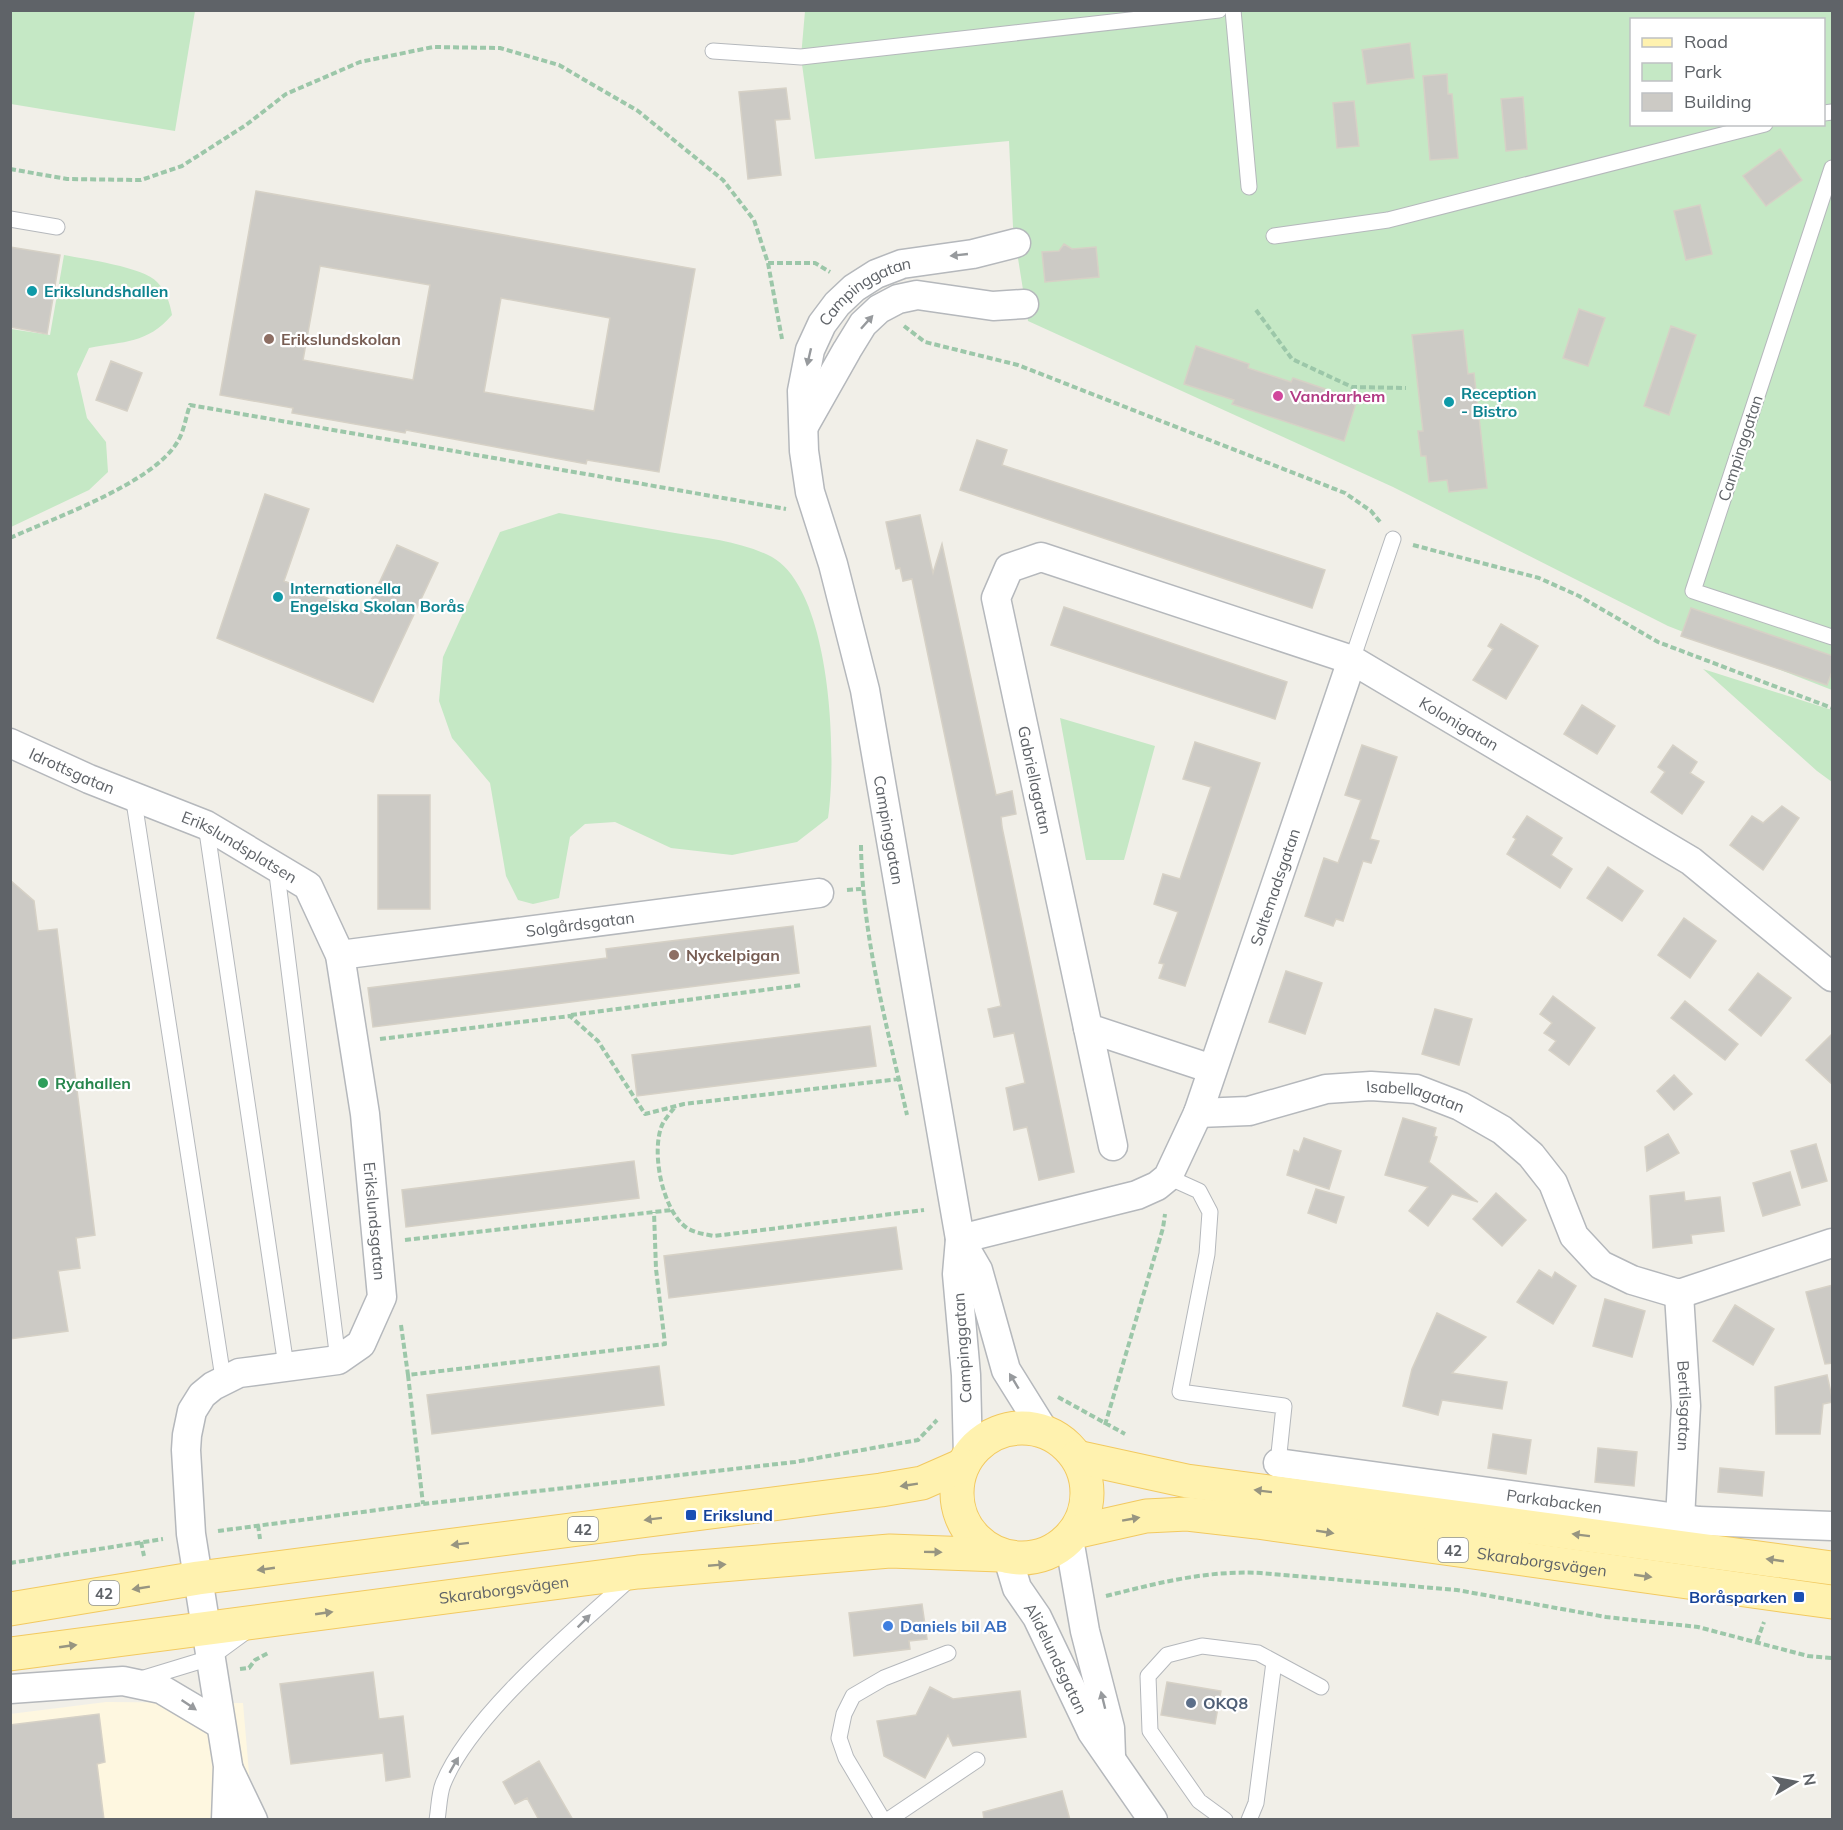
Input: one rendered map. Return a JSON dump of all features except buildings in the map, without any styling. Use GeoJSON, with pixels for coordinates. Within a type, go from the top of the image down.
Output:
{"type":"FeatureCollection","features":[{"type":"Feature","properties":{"kind":"main road","name":"42"},"geometry":{"type":"LineString","coordinates":[[10,1609],[198,1578],[922,1483],[966,1461],[988,1437],[1005,1430],[1023,1428],[1044,1431],[1063,1441],[1083,1467],[1088,1490],[1085,1512],[1072,1536],[1056,1549],[1041,1556],[1004,1556]]}},
{"type":"Feature","properties":{"kind":"main road","name":"Skaraborgsvägen"},"geometry":{"type":"LineString","coordinates":[[1077,1457],[1187,1481],[1833,1568]]}},
{"type":"Feature","properties":{"kind":"main road"},"geometry":{"type":"LineString","coordinates":[[966,1461],[958,1483],[960,1514],[978,1541],[1004,1556]]}},
{"type":"Feature","properties":{"kind":"main road","name":"Skaraborgsvägen"},"geometry":{"type":"LineString","coordinates":[[1072,1536],[1146,1516],[1187,1514],[1833,1602]]}},
{"type":"Feature","properties":{"kind":"main road","name":"Skaraborgsvägen"},"geometry":{"type":"LineString","coordinates":[[10,1654],[208,1644],[258,1622],[638,1572],[890,1551],[1004,1556]]}},
{"type":"Feature","properties":{"kind":"street","name":"Campinggatan"},"geometry":{"type":"LineString","coordinates":[[966,1461],[966,1375],[957,1274],[960,1239],[865,690],[833,564],[810,492],[804,451],[802,391],[810,350],[822,324],[837,304],[854,288],[876,274],[902,264],[973,254],[1016,243]]}},
{"type":"Feature","properties":{"kind":"street","name":"Campinggatan"},"geometry":{"type":"LineString","coordinates":[[804,426],[863,324],[879,309],[898,299],[917,295],[993,306],[1023,303]]}},
{"type":"Feature","properties":{"kind":"street","name":"Kolonigatan"},"geometry":{"type":"LineString","coordinates":[[1041,557],[1352,660],[1691,861],[1833,977]]}},
{"type":"Feature","properties":{"kind":"street","name":"Gabriellagatan"},"geometry":{"type":"LineString","coordinates":[[1041,557],[1009,568],[996,598],[1113,1146]]}},
{"type":"Feature","properties":{"kind":"street","name":"Saltemadsgatan"},"geometry":{"type":"LineString","coordinates":[[1198,1113],[1352,660]]}},
{"type":"Feature","properties":{"kind":"street","name":"Idrottsgatan"},"geometry":{"type":"LineString","coordinates":[[10,743],[89,779],[133,795]]}},
{"type":"Feature","properties":{"kind":"street","name":"Erikslundsplatsen"},"geometry":{"type":"LineString","coordinates":[[133,795],[206,825],[308,886],[340,955]]}},
{"type":"Feature","properties":{"kind":"street","name":"Solgårdsgatan"},"geometry":{"type":"LineString","coordinates":[[340,955],[819,893]]}},
{"type":"Feature","properties":{"kind":"street","name":"Erikslundsgatan"},"geometry":{"type":"LineString","coordinates":[[338,1360],[361,1344],[376,1315],[382,1297],[379,1243],[365,1114],[340,955]]}},
{"type":"Feature","properties":{"kind":"street"},"geometry":{"type":"LineString","coordinates":[[1088,1028],[1212,1070]]}},
{"type":"Feature","properties":{"kind":"street","name":"Isabellagatan"},"geometry":{"type":"LineString","coordinates":[[1198,1113],[1250,1111],[1326,1089],[1371,1086],[1416,1089],[1460,1106],[1502,1130],[1531,1155],[1553,1183],[1575,1236],[1601,1265],[1632,1280],[1679,1294]]}},
{"type":"Feature","properties":{"kind":"street"},"geometry":{"type":"LineString","coordinates":[[960,1239],[1137,1194],[1157,1186],[1168,1177],[1198,1113]]}},
{"type":"Feature","properties":{"kind":"street","name":"Campinggatan"},"geometry":{"type":"LineString","coordinates":[[960,1239],[978,1270],[1006,1370],[1044,1431]]}},
{"type":"Feature","properties":{"kind":"street"},"geometry":{"type":"LineString","coordinates":[[1679,1294],[1833,1243]]}},
{"type":"Feature","properties":{"kind":"street","name":"Bertilsgatan"},"geometry":{"type":"LineString","coordinates":[[1679,1294],[1686,1406],[1680,1519]]}},
{"type":"Feature","properties":{"kind":"street"},"geometry":{"type":"LineString","coordinates":[[226,1820],[228,1766],[191,1534],[186,1450],[192,1411],[202,1395],[223,1378],[239,1373],[338,1360]]}},
{"type":"Feature","properties":{"kind":"street","name":"Parkabacken"},"geometry":{"type":"LineString","coordinates":[[1278,1463],[1680,1519],[1833,1527]]}},
{"type":"Feature","properties":{"kind":"street","name":"Alidelundsgatan"},"geometry":{"type":"LineString","coordinates":[[1072,1536],[1079,1603],[1110,1728],[1111,1758]]}},
{"type":"Feature","properties":{"kind":"street","name":"Alidelundsgatan"},"geometry":{"type":"LineString","coordinates":[[1004,1556],[1017,1588],[1037,1617],[1092,1732],[1153,1820]]}},
{"type":"Feature","properties":{"kind":"street"},"geometry":{"type":"LineString","coordinates":[[10,1689],[123,1681],[161,1689],[220,1724]]}},
{"type":"Feature","properties":{"kind":"street"},"geometry":{"type":"LineString","coordinates":[[228,1766],[253,1820]]}},
{"type":"Feature","properties":{"kind":"lane"},"geometry":{"type":"LineString","coordinates":[[713,51],[801,57],[1219,10]]}},
{"type":"Feature","properties":{"kind":"lane"},"geometry":{"type":"LineString","coordinates":[[1233,10],[1249,188]]}},
{"type":"Feature","properties":{"kind":"lane"},"geometry":{"type":"LineString","coordinates":[[1274,237],[1388,220],[1757,126]]}},
{"type":"Feature","properties":{"kind":"lane","name":"Campinggatan"},"geometry":{"type":"LineString","coordinates":[[1831,636],[1693,591],[1833,168]]}},
{"type":"Feature","properties":{"kind":"lane"},"geometry":{"type":"LineString","coordinates":[[10,219],[57,227]]}},
{"type":"Feature","properties":{"kind":"lane"},"geometry":{"type":"LineString","coordinates":[[1352,660],[1393,539]]}},
{"type":"Feature","properties":{"kind":"lane"},"geometry":{"type":"LineString","coordinates":[[133,795],[223,1378]]}},
{"type":"Feature","properties":{"kind":"lane"},"geometry":{"type":"LineString","coordinates":[[206,825],[286,1366]]}},
{"type":"Feature","properties":{"kind":"lane"},"geometry":{"type":"LineString","coordinates":[[276,866],[338,1360]]}},
{"type":"Feature","properties":{"kind":"lane"},"geometry":{"type":"LineString","coordinates":[[1168,1177],[1199,1191],[1210,1212],[1206,1254],[1180,1392],[1284,1406],[1278,1463]]}},
{"type":"Feature","properties":{"kind":"lane"},"geometry":{"type":"LineString","coordinates":[[437,1820],[442,1784],[469,1739],[550,1653],[638,1572]]}},
{"type":"Feature","properties":{"kind":"lane"},"geometry":{"type":"LineString","coordinates":[[123,1681],[160,1674],[208,1644]]}},
{"type":"Feature","properties":{"kind":"lane"},"geometry":{"type":"LineString","coordinates":[[1225,1820],[1199,1802],[1150,1731],[1148,1676],[1167,1655],[1202,1646],[1258,1653],[1321,1687]]}},
{"type":"Feature","properties":{"kind":"lane"},"geometry":{"type":"LineString","coordinates":[[883,1820],[846,1758],[839,1738],[844,1714],[853,1696],[884,1678],[948,1653]]}},
{"type":"Feature","properties":{"kind":"lane"},"geometry":{"type":"LineString","coordinates":[[1249,1820],[1256,1803],[1274,1662]]}},
{"type":"Feature","properties":{"kind":"lane"},"geometry":{"type":"LineString","coordinates":[[888,1820],[977,1760]]}},
{"type":"Feature","properties":{"kind":"path"},"geometry":{"type":"LineString","coordinates":[[10,169],[68,179],[141,180],[182,166],[246,125],[286,94],[360,62],[433,47],[500,48],[559,65],[638,111],[723,180],[754,220],[768,263],[783,348]]}},
{"type":"Feature","properties":{"kind":"path"},"geometry":{"type":"LineString","coordinates":[[768,263],[815,263],[854,288]]}},
{"type":"Feature","properties":{"kind":"path"},"geometry":{"type":"LineString","coordinates":[[879,309],[925,342],[1018,365],[1345,493],[1371,511],[1393,539],[1539,578],[1579,596],[1658,642],[1833,708]]}},
{"type":"Feature","properties":{"kind":"path"},"geometry":{"type":"LineString","coordinates":[[1256,310],[1292,359],[1352,387],[1406,388]]}},
{"type":"Feature","properties":{"kind":"path"},"geometry":{"type":"LineString","coordinates":[[10,538],[156,468],[178,440],[190,405],[794,511]]}},
{"type":"Feature","properties":{"kind":"path"},"geometry":{"type":"LineString","coordinates":[[861,838],[861,889],[876,974],[908,1119]]}},
{"type":"Feature","properties":{"kind":"path"},"geometry":{"type":"LineString","coordinates":[[353,1042],[802,985]]}},
{"type":"Feature","properties":{"kind":"path"},"geometry":{"type":"LineString","coordinates":[[570,1016],[598,1041],[645,1114],[675,1107],[899,1078]]}},
{"type":"Feature","properties":{"kind":"path"},"geometry":{"type":"LineString","coordinates":[[675,1107],[663,1122],[659,1139],[660,1175],[667,1202],[672,1210],[685,1227],[699,1233],[714,1236],[924,1210]]}},
{"type":"Feature","properties":{"kind":"path"},"geometry":{"type":"LineString","coordinates":[[1105,1425],[1164,1228],[1168,1177]]}},
{"type":"Feature","properties":{"kind":"path"},"geometry":{"type":"LineString","coordinates":[[922,1200],[926,1221]]}},
{"type":"Feature","properties":{"kind":"path"},"geometry":{"type":"LineString","coordinates":[[379,1243],[672,1210]]}},
{"type":"Feature","properties":{"kind":"path"},"geometry":{"type":"LineString","coordinates":[[408,1376],[665,1344],[656,1269],[654,1212]]}},
{"type":"Feature","properties":{"kind":"path"},"geometry":{"type":"LineString","coordinates":[[401,1323],[423,1503]]}},
{"type":"Feature","properties":{"kind":"path"},"geometry":{"type":"LineString","coordinates":[[1050,1390],[1065,1402],[1105,1425],[1136,1439]]}},
{"type":"Feature","properties":{"kind":"path"},"geometry":{"type":"LineString","coordinates":[[10,1563],[191,1534],[423,1503],[795,1462],[874,1450],[918,1440],[935,1425],[939,1418]]}},
{"type":"Feature","properties":{"kind":"path"},"geometry":{"type":"LineString","coordinates":[[1079,1603],[1181,1578],[1229,1571],[1261,1573],[1457,1590],[1606,1617],[1698,1627],[1809,1656],[1833,1658]]}},
{"type":"Feature","properties":{"kind":"path"},"geometry":{"type":"LineString","coordinates":[[1757,1641],[1764,1622]]}},
{"type":"Feature","properties":{"kind":"shaded area"},"geometry":{"type":"Polygon","coordinates":[[[106,1702],[243,1703],[253,1819],[11,1819],[10,1714],[106,1702]]]}},
{"type":"Feature","properties":{"kind":"green space"},"geometry":{"type":"Polygon","coordinates":[[[10,11],[195,11],[175,131],[11,104],[10,11]]]}},
{"type":"Feature","properties":{"kind":"green space"},"geometry":{"type":"Polygon","coordinates":[[[805,11],[1832,11],[1832,690],[1668,626],[1393,487],[1028,321],[1013,227],[1009,141],[815,159],[801,57],[805,11]]]}},
{"type":"Feature","properties":{"kind":"green space"},"geometry":{"type":"Polygon","coordinates":[[[64,255],[113,264],[150,277],[165,293],[172,315],[153,331],[134,340],[89,348],[77,374],[87,418],[106,442],[108,472],[89,490],[11,527],[11,329],[50,335],[64,255]]]}},
{"type":"Feature","properties":{"kind":"green space"},"geometry":{"type":"Polygon","coordinates":[[[559,513],[737,544],[772,557],[792,575],[807,604],[818,638],[826,677],[831,756],[828,818],[797,842],[732,855],[671,848],[615,822],[585,824],[570,837],[559,898],[533,904],[518,900],[506,876],[490,783],[452,738],[439,701],[443,657],[500,532],[559,513]]]}},
{"type":"Feature","properties":{"kind":"green space"},"geometry":{"type":"Polygon","coordinates":[[[1703,669],[1832,710],[1832,782],[1817,771],[1703,669]]]}},
{"type":"Feature","properties":{"kind":"green space"},"geometry":{"type":"Polygon","coordinates":[[[1060,718],[1155,746],[1124,860],[1086,860],[1060,718]]]}},
{"type":"Feature","properties":{"kind":"place","name":"Erikslundshallen"},"geometry":{"type":"Point","coordinates":[32,291]}},
{"type":"Feature","properties":{"kind":"place","name":"Erikslundskolan"},"geometry":{"type":"Point","coordinates":[269,339]}},
{"type":"Feature","properties":{"kind":"place","name":"Vandrarhem"},"geometry":{"type":"Point","coordinates":[1278,396]}},
{"type":"Feature","properties":{"kind":"place","name":"Reception - Bistro"},"geometry":{"type":"Point","coordinates":[1449,402]}},
{"type":"Feature","properties":{"kind":"place","name":"Internationella Engelska Skolan Borås"},"geometry":{"type":"Point","coordinates":[278,597]}},
{"type":"Feature","properties":{"kind":"place","name":"Nyckelpigan"},"geometry":{"type":"Point","coordinates":[674,955]}},
{"type":"Feature","properties":{"kind":"place","name":"Ryahallen"},"geometry":{"type":"Point","coordinates":[43,1083]}},
{"type":"Feature","properties":{"kind":"place","name":"Erikslund"},"geometry":{"type":"Point","coordinates":[691,1515]}},
{"type":"Feature","properties":{"kind":"place","name":"Boråsparken"},"geometry":{"type":"Point","coordinates":[1799,1597]}},
{"type":"Feature","properties":{"kind":"place","name":"Daniels bil AB"},"geometry":{"type":"Point","coordinates":[888,1626]}},
{"type":"Feature","properties":{"kind":"place","name":"OKQ8"},"geometry":{"type":"Point","coordinates":[1191,1703]}}]}
